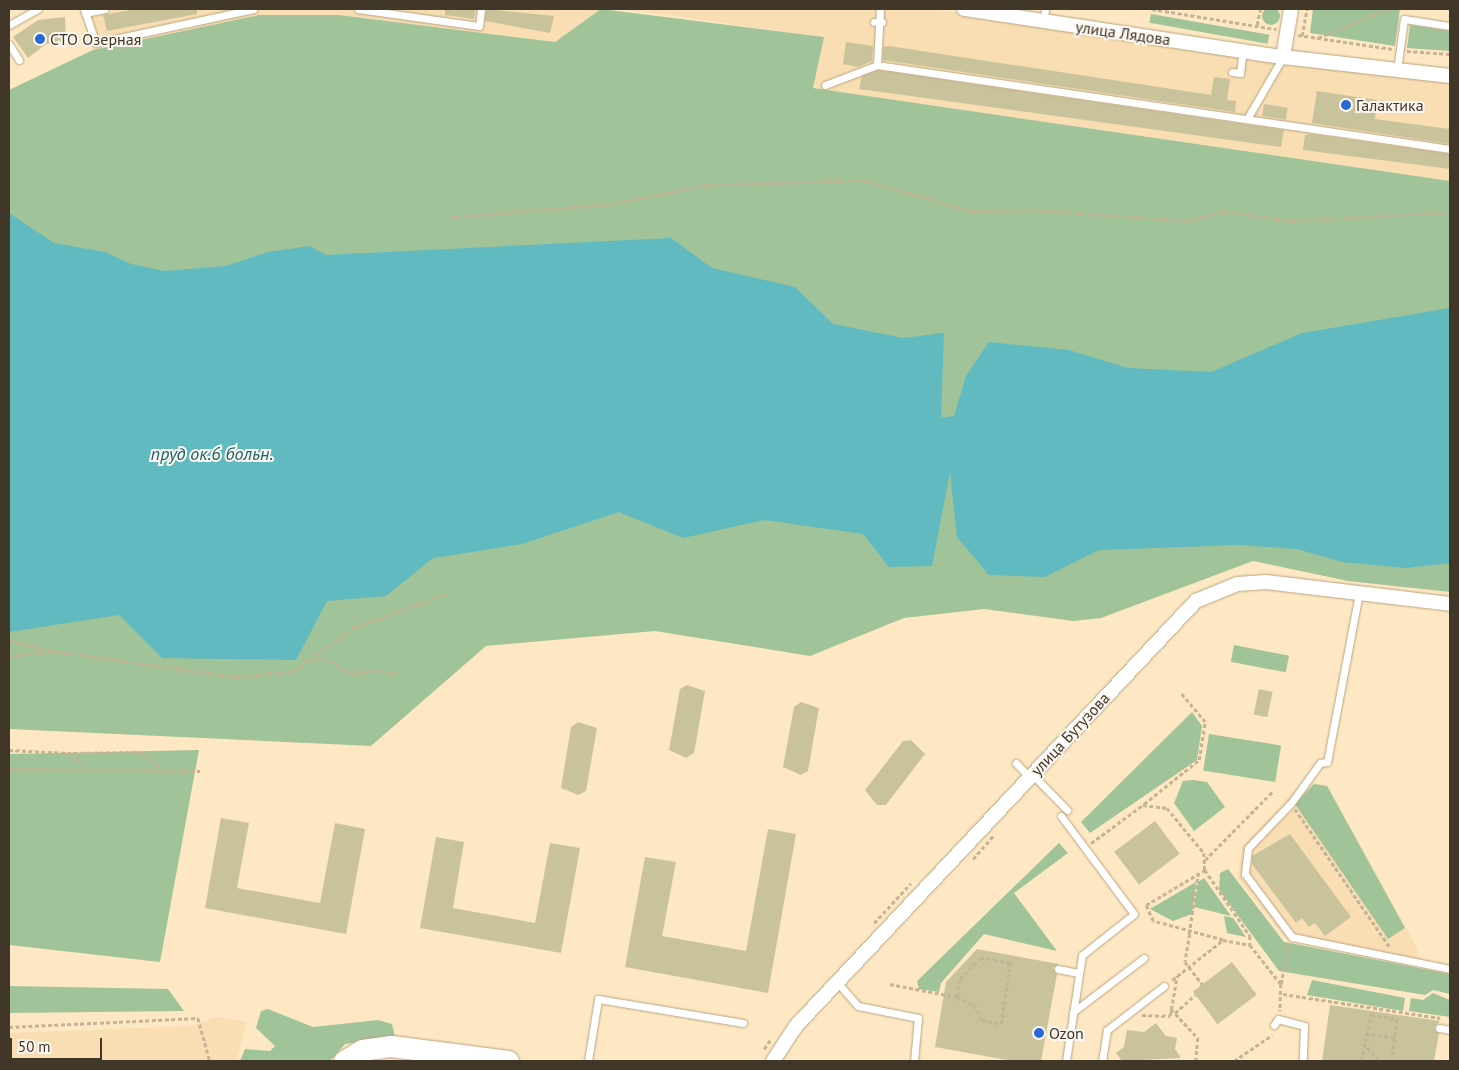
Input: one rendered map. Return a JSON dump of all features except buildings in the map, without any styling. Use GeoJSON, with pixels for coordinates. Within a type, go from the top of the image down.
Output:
{"type":"FeatureCollection","features":[{"type":"Feature","properties":{"kind":"main road"},"geometry":{"type":"LineString","coordinates":[[344,1061],[362,1050],[391,1046],[508,1061]]}},
{"type":"Feature","properties":{"kind":"street","name":"улица Лядова"},"geometry":{"type":"LineString","coordinates":[[964,9],[1044,15],[1282,57],[1450,76]]}},
{"type":"Feature","properties":{"kind":"street"},"geometry":{"type":"LineString","coordinates":[[1282,57],[1291,9]]}},
{"type":"Feature","properties":{"kind":"street","name":"улица Бутузова"},"geometry":{"type":"LineString","coordinates":[[773,1061],[796,1026],[1032,777],[1162,634],[1214,591],[1266,582],[1450,604]]}},
{"type":"Feature","properties":{"kind":"lane"},"geometry":{"type":"LineString","coordinates":[[9,25],[38,9]]}},
{"type":"Feature","properties":{"kind":"lane"},"geometry":{"type":"LineString","coordinates":[[105,9],[85,11],[96,43],[254,9]]}},
{"type":"Feature","properties":{"kind":"lane"},"geometry":{"type":"LineString","coordinates":[[358,9],[479,26],[481,9]]}},
{"type":"Feature","properties":{"kind":"lane"},"geometry":{"type":"LineString","coordinates":[[877,65],[880,9]]}},
{"type":"Feature","properties":{"kind":"lane"},"geometry":{"type":"LineString","coordinates":[[1397,70],[1404,19],[1450,26]]}},
{"type":"Feature","properties":{"kind":"lane"},"geometry":{"type":"LineString","coordinates":[[9,44],[19,60]]}},
{"type":"Feature","properties":{"kind":"lane"},"geometry":{"type":"LineString","coordinates":[[1232,72],[1240,73],[1243,50]]}},
{"type":"Feature","properties":{"kind":"lane"},"geometry":{"type":"LineString","coordinates":[[1247,119],[1282,57]]}},
{"type":"Feature","properties":{"kind":"lane"},"geometry":{"type":"LineString","coordinates":[[825,84],[877,65],[1450,148]]}},
{"type":"Feature","properties":{"kind":"lane"},"geometry":{"type":"LineString","coordinates":[[1359,593],[1327,762],[1320,764],[1291,803],[1248,848],[1245,874],[1292,938],[1450,969]]}},
{"type":"Feature","properties":{"kind":"lane"},"geometry":{"type":"LineString","coordinates":[[1016,763],[1032,777],[1064,813],[1134,914],[1082,954],[1066,1061]]}},
{"type":"Feature","properties":{"kind":"lane"},"geometry":{"type":"LineString","coordinates":[[1073,1012],[1144,958]]}},
{"type":"Feature","properties":{"kind":"lane"},"geometry":{"type":"LineString","coordinates":[[1058,969],[1079,973]]}},
{"type":"Feature","properties":{"kind":"lane"},"geometry":{"type":"LineString","coordinates":[[837,982],[858,1006],[918,1018],[914,1061]]}},
{"type":"Feature","properties":{"kind":"lane"},"geometry":{"type":"LineString","coordinates":[[1102,1061],[1107,1030],[1164,986]]}},
{"type":"Feature","properties":{"kind":"lane"},"geometry":{"type":"LineString","coordinates":[[588,1061],[598,999],[743,1023]]}},
{"type":"Feature","properties":{"kind":"lane"},"geometry":{"type":"LineString","coordinates":[[1274,1025],[1278,1019],[1304,1026],[1303,1061]]}},
{"type":"Feature","properties":{"kind":"path"},"geometry":{"type":"LineString","coordinates":[[1152,9],[1257,25],[1260,9]]}},
{"type":"Feature","properties":{"kind":"path"},"geometry":{"type":"LineString","coordinates":[[1307,9],[1302,36],[1400,50],[1450,54]]}},
{"type":"Feature","properties":{"kind":"path"},"geometry":{"type":"LineString","coordinates":[[1371,15],[1374,9]]}},
{"type":"Feature","properties":{"kind":"path"},"geometry":{"type":"LineString","coordinates":[[1316,38],[1388,9]]}},
{"type":"Feature","properties":{"kind":"path"},"geometry":{"type":"LineString","coordinates":[[451,217],[612,204],[704,185],[864,180],[971,211],[1036,210],[1188,221],[1224,211],[1291,221],[1450,212]]}},
{"type":"Feature","properties":{"kind":"path"},"geometry":{"type":"LineString","coordinates":[[9,656],[53,651],[236,677],[294,671],[353,628],[449,593]]}},
{"type":"Feature","properties":{"kind":"path"},"geometry":{"type":"LineString","coordinates":[[9,640],[34,643],[53,651]]}},
{"type":"Feature","properties":{"kind":"path"},"geometry":{"type":"LineString","coordinates":[[308,661],[331,661],[351,674],[376,670],[398,674]]}},
{"type":"Feature","properties":{"kind":"path"},"geometry":{"type":"LineString","coordinates":[[1086,847],[1199,760],[1205,722],[1181,693]]}},
{"type":"Feature","properties":{"kind":"path"},"geometry":{"type":"LineString","coordinates":[[9,750],[67,753],[142,752],[162,769]]}},
{"type":"Feature","properties":{"kind":"path"},"geometry":{"type":"LineString","coordinates":[[67,753],[88,768]]}},
{"type":"Feature","properties":{"kind":"path"},"geometry":{"type":"LineString","coordinates":[[9,769],[88,768],[200,771]]}},
{"type":"Feature","properties":{"kind":"path"},"geometry":{"type":"LineString","coordinates":[[1205,860],[1273,791]]}},
{"type":"Feature","properties":{"kind":"path"},"geometry":{"type":"LineString","coordinates":[[1291,803],[1398,959]]}},
{"type":"Feature","properties":{"kind":"path"},"geometry":{"type":"LineString","coordinates":[[1143,805],[1169,809],[1202,850],[1205,870],[1250,936],[1250,945],[1281,984]]}},
{"type":"Feature","properties":{"kind":"path"},"geometry":{"type":"LineString","coordinates":[[971,860],[999,826]]}},
{"type":"Feature","properties":{"kind":"path"},"geometry":{"type":"LineString","coordinates":[[1205,870],[1145,908],[1153,921],[1189,934],[1250,945]]}},
{"type":"Feature","properties":{"kind":"path"},"geometry":{"type":"LineString","coordinates":[[1198,874],[1189,934],[1187,964],[1203,985]]}},
{"type":"Feature","properties":{"kind":"path"},"geometry":{"type":"LineString","coordinates":[[1164,986],[1177,976],[1187,964],[1223,940]]}},
{"type":"Feature","properties":{"kind":"path"},"geometry":{"type":"LineString","coordinates":[[1280,1011],[1283,994],[1281,984],[1288,942]]}},
{"type":"Feature","properties":{"kind":"path"},"geometry":{"type":"LineString","coordinates":[[890,984],[957,997],[974,1005],[982,1020],[1003,1023],[1010,963],[981,958],[960,980],[957,997]]}},
{"type":"Feature","properties":{"kind":"path"},"geometry":{"type":"LineString","coordinates":[[1128,1014],[1166,1018],[1171,1009],[1177,976]]}},
{"type":"Feature","properties":{"kind":"path"},"geometry":{"type":"LineString","coordinates":[[1283,994],[1448,1019],[1445,1029]]}},
{"type":"Feature","properties":{"kind":"path"},"geometry":{"type":"LineString","coordinates":[[1175,1013],[1195,996]]}},
{"type":"Feature","properties":{"kind":"path"},"geometry":{"type":"LineString","coordinates":[[1171,1009],[1197,1036],[1196,1061]]}},
{"type":"Feature","properties":{"kind":"path"},"geometry":{"type":"LineString","coordinates":[[1361,1061],[1365,1033],[1371,1014],[1396,1018],[1396,1038],[1392,1061]]}},
{"type":"Feature","properties":{"kind":"path"},"geometry":{"type":"LineString","coordinates":[[9,1027],[198,1018],[210,1061]]}},
{"type":"Feature","properties":{"kind":"path"},"geometry":{"type":"LineString","coordinates":[[1365,1033],[1396,1038]]}},
{"type":"Feature","properties":{"kind":"path"},"geometry":{"type":"LineString","coordinates":[[1234,1061],[1272,1035]]}},
{"type":"Feature","properties":{"kind":"path"},"geometry":{"type":"LineString","coordinates":[[1364,1043],[1378,1061]]}},
{"type":"Feature","properties":{"kind":"path"},"geometry":{"type":"LineString","coordinates":[[1197,1056],[1200,1061]]}},
{"type":"Feature","properties":{"kind":"shaded area"},"geometry":{"type":"Polygon","coordinates":[[[80,9],[601,9],[555,42],[339,15],[259,15],[93,50],[80,9]]]}},
{"type":"Feature","properties":{"kind":"shaded area"},"geometry":{"type":"Polygon","coordinates":[[[624,9],[930,9],[1450,82],[1450,181],[813,88],[823,37],[624,9]]]}},
{"type":"Feature","properties":{"kind":"shaded area"},"geometry":{"type":"Polygon","coordinates":[[[1303,782],[1327,785],[1418,949],[1415,965],[1287,940],[1238,878],[1242,846],[1303,782]]]}},
{"type":"Feature","properties":{"kind":"shaded area"},"geometry":{"type":"Polygon","coordinates":[[[216,1017],[247,1022],[236,1061],[9,1061],[9,1033],[192,1026],[216,1017]]]}},
{"type":"Feature","properties":{"kind":"green space"},"geometry":{"type":"Polygon","coordinates":[[[1271,7],[1277,10],[1280,16],[1277,22],[1271,25],[1265,22],[1262,16],[1265,10],[1271,7]]]}},
{"type":"Feature","properties":{"kind":"green space"},"geometry":{"type":"Polygon","coordinates":[[[601,9],[824,37],[813,88],[1450,181],[1450,592],[1348,581],[1253,561],[1101,618],[1073,621],[984,609],[904,618],[810,656],[655,631],[486,646],[371,746],[9,729],[9,90],[93,50],[259,15],[339,15],[555,42],[601,9]]]}},
{"type":"Feature","properties":{"kind":"green space"},"geometry":{"type":"Polygon","coordinates":[[[1313,9],[1400,9],[1395,46],[1310,33],[1313,9]]]}},
{"type":"Feature","properties":{"kind":"green space"},"geometry":{"type":"Polygon","coordinates":[[[1151,14],[1269,35],[1268,44],[1149,23],[1151,14]]]}},
{"type":"Feature","properties":{"kind":"green space"},"geometry":{"type":"Polygon","coordinates":[[[1410,25],[1450,31],[1450,51],[1407,48],[1410,25]]]}},
{"type":"Feature","properties":{"kind":"green space"},"geometry":{"type":"Polygon","coordinates":[[[1234,645],[1289,656],[1286,672],[1231,662],[1234,645]]]}},
{"type":"Feature","properties":{"kind":"green space"},"geometry":{"type":"Polygon","coordinates":[[[1192,712],[1202,726],[1197,760],[1090,833],[1081,822],[1192,712]]]}},
{"type":"Feature","properties":{"kind":"green space"},"geometry":{"type":"Polygon","coordinates":[[[1209,734],[1281,745],[1275,782],[1203,771],[1209,734]]]}},
{"type":"Feature","properties":{"kind":"green space"},"geometry":{"type":"Polygon","coordinates":[[[199,750],[160,962],[9,945],[9,754],[199,750]]]}},
{"type":"Feature","properties":{"kind":"green space"},"geometry":{"type":"Polygon","coordinates":[[[1183,781],[1207,782],[1225,807],[1194,831],[1174,803],[1183,781]]]}},
{"type":"Feature","properties":{"kind":"green space"},"geometry":{"type":"Polygon","coordinates":[[[1314,784],[1327,786],[1405,928],[1388,939],[1295,804],[1314,784]]]}},
{"type":"Feature","properties":{"kind":"green space"},"geometry":{"type":"Polygon","coordinates":[[[1059,843],[1068,853],[1014,893],[1057,951],[984,934],[941,983],[939,992],[919,989],[917,981],[1059,843]]]}},
{"type":"Feature","properties":{"kind":"green space"},"geometry":{"type":"Polygon","coordinates":[[[1228,869],[1284,942],[1450,974],[1450,994],[1433,990],[1425,995],[1279,971],[1219,890],[1220,873],[1228,869]]]}},
{"type":"Feature","properties":{"kind":"green space"},"geometry":{"type":"Polygon","coordinates":[[[1204,878],[1231,916],[1194,907],[1198,882],[1204,878]]]}},
{"type":"Feature","properties":{"kind":"green space"},"geometry":{"type":"Polygon","coordinates":[[[1196,882],[1192,914],[1173,921],[1150,909],[1196,882]]]}},
{"type":"Feature","properties":{"kind":"green space"},"geometry":{"type":"Polygon","coordinates":[[[1224,916],[1233,918],[1246,937],[1227,933],[1224,916]]]}},
{"type":"Feature","properties":{"kind":"green space"},"geometry":{"type":"Polygon","coordinates":[[[1312,980],[1405,998],[1403,1011],[1307,995],[1312,980]]]}},
{"type":"Feature","properties":{"kind":"green space"},"geometry":{"type":"Polygon","coordinates":[[[9,986],[168,989],[184,1011],[9,1013],[9,986]]]}},
{"type":"Feature","properties":{"kind":"green space"},"geometry":{"type":"Polygon","coordinates":[[[1433,993],[1450,1000],[1450,1017],[1409,1011],[1411,998],[1423,1000],[1433,993]]]}},
{"type":"Feature","properties":{"kind":"green space"},"geometry":{"type":"Polygon","coordinates":[[[268,1009],[313,1027],[378,1020],[392,1024],[395,1037],[345,1044],[330,1061],[240,1061],[245,1049],[270,1051],[275,1046],[256,1028],[261,1011],[268,1009]]]}},
{"type":"Feature","properties":{"kind":"water","name":"пруд ок.6 больн."},"geometry":{"type":"Polygon","coordinates":[[[9,213],[54,243],[105,252],[131,264],[164,271],[226,266],[268,252],[310,246],[326,255],[671,238],[712,268],[795,287],[833,324],[903,338],[944,333],[941,418],[954,416],[966,376],[989,342],[1069,350],[1128,368],[1211,372],[1302,333],[1450,308],[1450,563],[1406,568],[1342,562],[1297,549],[1239,545],[1099,550],[1045,577],[989,575],[957,537],[950,472],[932,566],[889,567],[863,534],[764,520],[683,538],[619,512],[522,544],[433,558],[386,596],[327,601],[296,660],[162,658],[119,615],[9,632],[9,213]]]}},
{"type":"Feature","properties":{"kind":"place","name":"СТО Озерная"},"geometry":{"type":"Point","coordinates":[40,39]}},
{"type":"Feature","properties":{"kind":"place","name":"Галактика"},"geometry":{"type":"Point","coordinates":[1346,105]}},
{"type":"Feature","properties":{"kind":"place","name":"Ozon"},"geometry":{"type":"Point","coordinates":[1039,1033]}}]}
